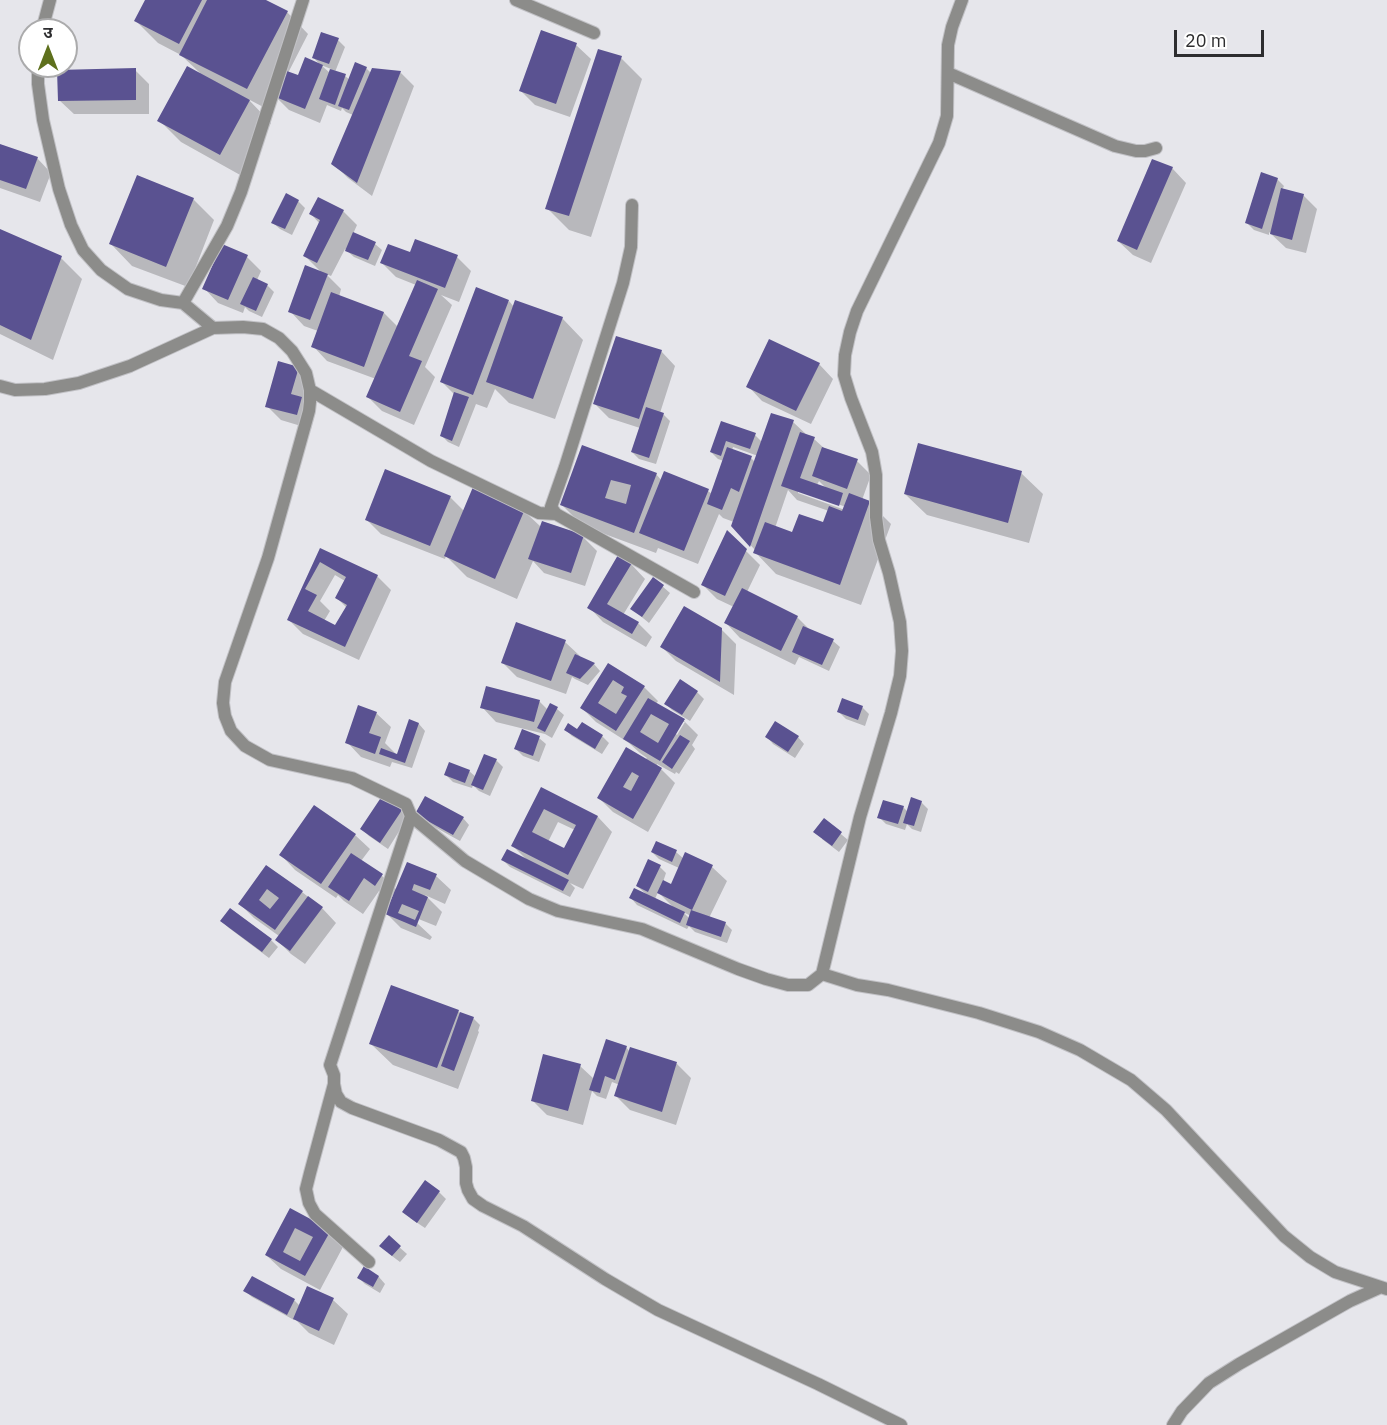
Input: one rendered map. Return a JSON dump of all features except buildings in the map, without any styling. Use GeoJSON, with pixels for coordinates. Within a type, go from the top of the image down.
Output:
{"type":"FeatureCollection","features":[{"type":"Feature","properties":{"kind":"street"},"geometry":{"type":"LineString","coordinates":[[45,18],[50,0]]}},
{"type":"Feature","properties":{"kind":"street"},"geometry":{"type":"LineString","coordinates":[[183,303],[227,226],[237,201],[303,0]]}},
{"type":"Feature","properties":{"kind":"street"},"geometry":{"type":"LineString","coordinates":[[516,0],[594,33]]}},
{"type":"Feature","properties":{"kind":"street"},"geometry":{"type":"LineString","coordinates":[[0,386],[15,390],[45,389],[79,383],[130,366],[213,328],[263,329],[279,338],[292,351],[306,373],[310,390],[309,411],[268,558],[225,682],[223,703],[231,731],[245,746],[270,760],[352,778],[406,804],[411,816],[465,861],[529,899],[558,911],[642,929],[766,979],[788,985],[808,985],[822,974],[860,816],[891,713],[900,676],[902,651],[900,622],[879,540],[876,517],[876,475],[872,452],[844,375],[844,355],[857,311],[939,143],[947,116],[948,45],[962,0]]}},
{"type":"Feature","properties":{"kind":"street"},"geometry":{"type":"LineString","coordinates":[[948,73],[1115,146],[1136,151],[1156,148]]}},
{"type":"Feature","properties":{"kind":"street"},"geometry":{"type":"LineString","coordinates":[[38,78],[43,120],[59,189],[71,225],[83,250],[101,270],[128,289],[161,300],[183,303],[213,328]]}},
{"type":"Feature","properties":{"kind":"street"},"geometry":{"type":"LineString","coordinates":[[632,204],[631,247],[623,283],[551,507],[556,514],[694,592]]}},
{"type":"Feature","properties":{"kind":"street"},"geometry":{"type":"LineString","coordinates":[[310,390],[431,461],[539,513],[556,514]]}},
{"type":"Feature","properties":{"kind":"street"},"geometry":{"type":"LineString","coordinates":[[411,816],[330,1065],[334,1075],[336,1094],[341,1102],[439,1140],[461,1152],[466,1167],[466,1183],[474,1199],[523,1226],[658,1310],[901,1425]]}},
{"type":"Feature","properties":{"kind":"street"},"geometry":{"type":"LineString","coordinates":[[822,974],[857,985],[888,990],[978,1013],[1039,1032],[1080,1050],[1131,1080],[1166,1110],[1284,1236],[1310,1257],[1335,1272],[1384,1288]]}},
{"type":"Feature","properties":{"kind":"street"},"geometry":{"type":"LineString","coordinates":[[334,1084],[306,1189],[309,1203],[315,1214],[369,1262]]}},
{"type":"Feature","properties":{"kind":"street"},"geometry":{"type":"LineString","coordinates":[[1173,1425],[1182,1411],[1209,1383],[1340,1307],[1384,1288]]}}]}
